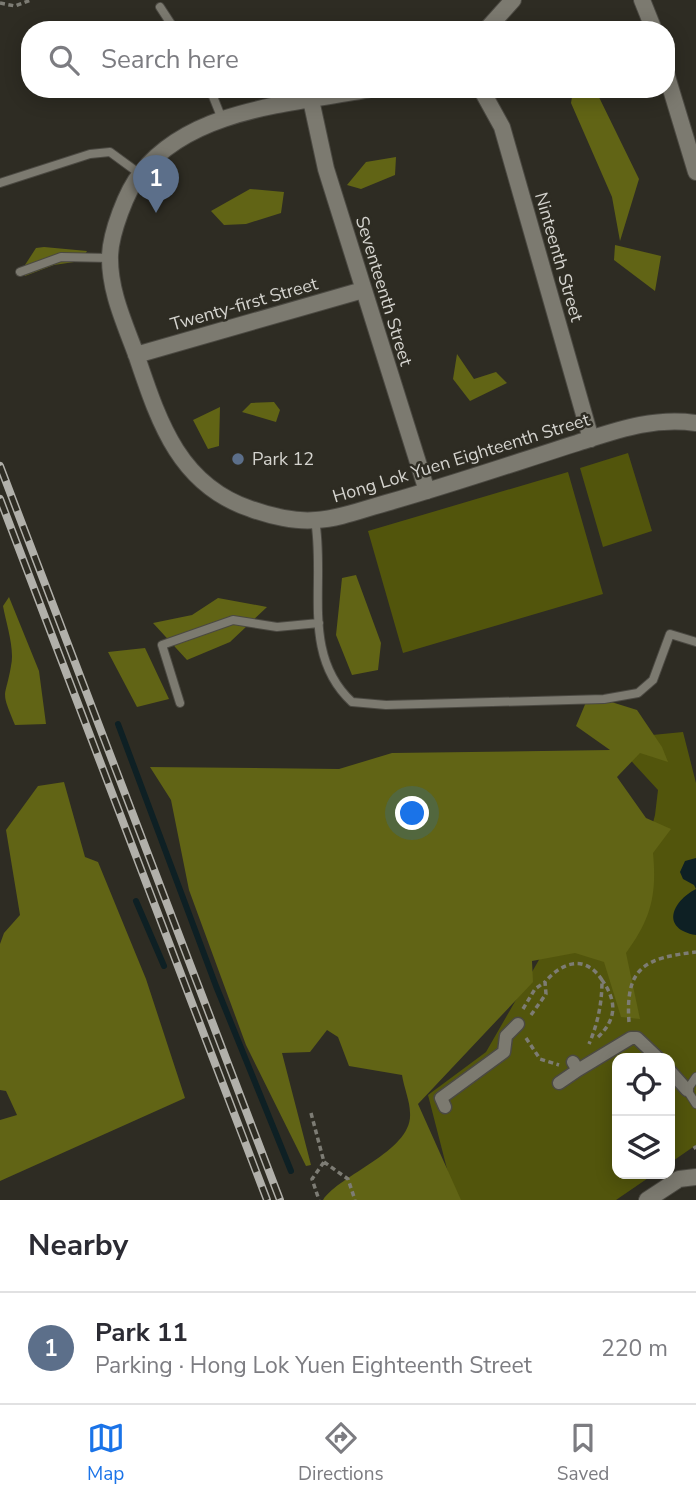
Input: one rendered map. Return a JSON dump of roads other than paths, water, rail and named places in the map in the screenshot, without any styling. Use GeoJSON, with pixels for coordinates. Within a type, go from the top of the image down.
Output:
{"type":"FeatureCollection","features":[{"type":"Feature","properties":{"kind":"street"},"geometry":{"type":"LineString","coordinates":[[494,21],[513,0]]}},
{"type":"Feature","properties":{"kind":"street"},"geometry":{"type":"LineString","coordinates":[[642,0],[650,21]]}},
{"type":"Feature","properties":{"kind":"street","name":"Hong Lok Yuen Eighteenth Street"},"geometry":{"type":"LineString","coordinates":[[322,98],[222,120],[176,142],[140,174],[121,210],[110,258],[116,297],[155,411],[172,447],[204,485],[248,509],[316,520],[427,491],[643,422],[696,423]]}},
{"type":"Feature","properties":{"kind":"street","name":"Ninteenth Street"},"geometry":{"type":"LineString","coordinates":[[486,98],[502,127],[591,439]]}},
{"type":"Feature","properties":{"kind":"street"},"geometry":{"type":"LineString","coordinates":[[674,98],[696,172]]}},
{"type":"Feature","properties":{"kind":"street","name":"Seventeenth Street"},"geometry":{"type":"LineString","coordinates":[[311,100],[326,169],[427,491]]}},
{"type":"Feature","properties":{"kind":"street","name":"Twenty-first Street"},"geometry":{"type":"LineString","coordinates":[[136,355],[363,290]]}},
{"type":"Feature","properties":{"kind":"street"},"geometry":{"type":"LineString","coordinates":[[445,1107],[442,1098],[504,1052],[506,1036],[523,1022]]}},
{"type":"Feature","properties":{"kind":"street"},"geometry":{"type":"LineString","coordinates":[[559,1083],[575,1066],[631,1038],[643,1041],[654,1053]]}},
{"type":"Feature","properties":{"kind":"street"},"geometry":{"type":"LineString","coordinates":[[675,1077],[687,1090]]}},
{"type":"Feature","properties":{"kind":"street"},"geometry":{"type":"LineString","coordinates":[[648,1200],[679,1179],[696,1177]]}},
{"type":"Feature","properties":{"kind":"lane"},"geometry":{"type":"LineString","coordinates":[[160,7],[169,21]]}},
{"type":"Feature","properties":{"kind":"lane"},"geometry":{"type":"LineString","coordinates":[[213,98],[222,120]]}},
{"type":"Feature","properties":{"kind":"lane"},"geometry":{"type":"LineString","coordinates":[[0,183],[90,154],[110,152],[140,174]]}},
{"type":"Feature","properties":{"kind":"lane"},"geometry":{"type":"LineString","coordinates":[[20,272],[61,257],[110,258]]}},
{"type":"Feature","properties":{"kind":"lane"},"geometry":{"type":"LineString","coordinates":[[316,520],[319,644],[330,676],[352,702],[386,705],[604,699],[638,693],[653,680],[670,634],[696,642]]}},
{"type":"Feature","properties":{"kind":"lane"},"geometry":{"type":"LineString","coordinates":[[180,702],[162,645],[233,620],[276,627],[319,623]]}},
{"type":"Feature","properties":{"kind":"lane"},"geometry":{"type":"LineString","coordinates":[[696,1077],[687,1090],[696,1104]]}},
{"type":"Feature","properties":{"kind":"waterway"},"geometry":{"type":"LineString","coordinates":[[118,724],[216,986],[291,1171]]}},
{"type":"Feature","properties":{"kind":"waterway"},"geometry":{"type":"LineString","coordinates":[[136,901],[164,966]]}},
{"type":"Feature","properties":{"kind":"railway"},"geometry":{"type":"LineString","coordinates":[[0,466],[280,1200]]}},
{"type":"Feature","properties":{"kind":"railway"},"geometry":{"type":"LineString","coordinates":[[0,499],[267,1200]]}},
{"type":"Feature","properties":{"kind":"place","name":"Park 11"},"geometry":{"type":"Point","coordinates":[156,213]}},
{"type":"Feature","properties":{"kind":"place","name":"Park 12"},"geometry":{"type":"Point","coordinates":[238,459]}}]}
